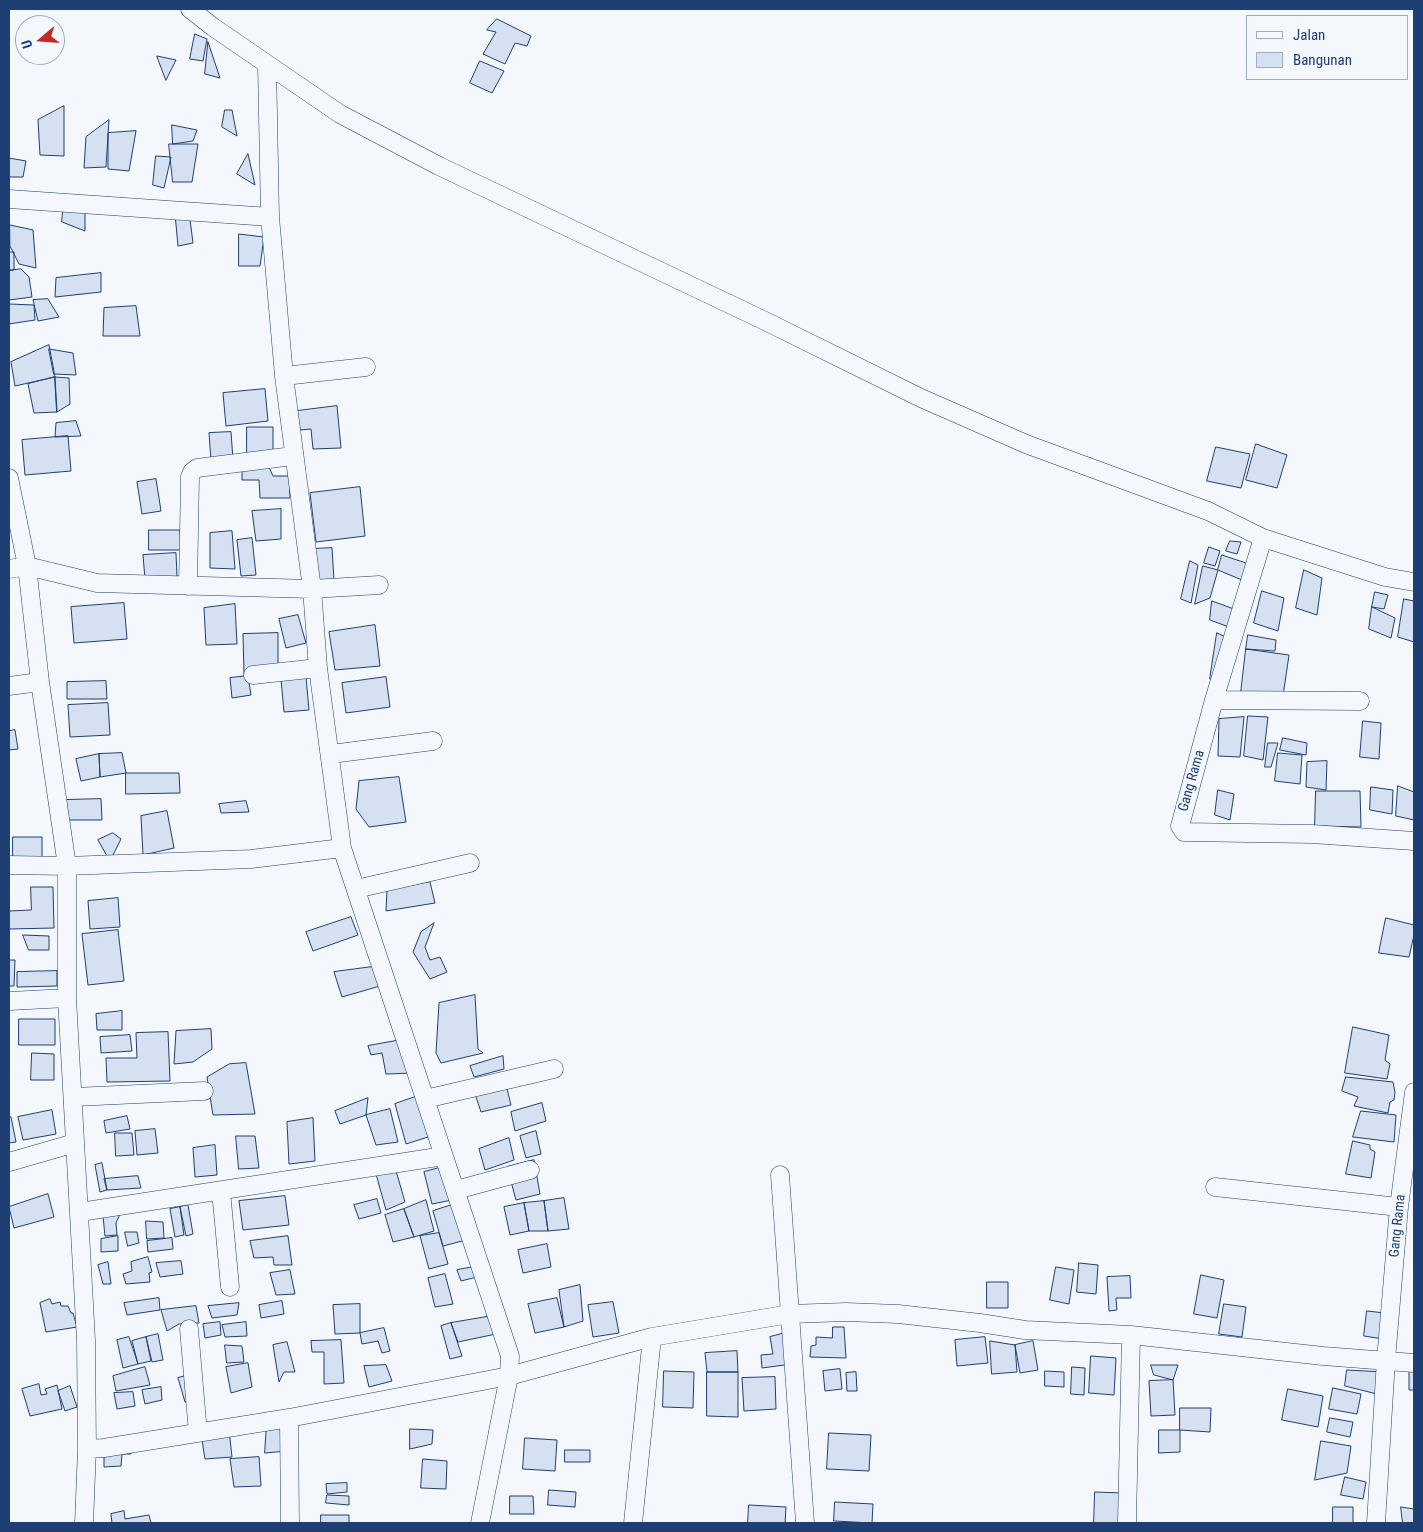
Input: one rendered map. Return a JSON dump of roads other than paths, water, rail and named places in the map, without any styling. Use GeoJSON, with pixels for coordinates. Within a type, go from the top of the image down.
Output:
{"type":"FeatureCollection","features":[{"type":"Feature","properties":{"kind":"street"},"geometry":{"type":"LineString","coordinates":[[190,9],[213,27],[340,114],[439,166],[921,398],[1026,444],[1208,511],[1263,538],[1385,577],[1414,582]]}},
{"type":"Feature","properties":{"kind":"street"},"geometry":{"type":"LineString","coordinates":[[267,64],[270,217],[284,376],[293,456],[312,589],[318,668],[331,754],[342,848],[510,1356],[509,1376],[480,1523]]}},
{"type":"Feature","properties":{"kind":"street"},"geometry":{"type":"LineString","coordinates":[[9,199],[270,217]]}},
{"type":"Feature","properties":{"kind":"street"},"geometry":{"type":"LineString","coordinates":[[284,376],[366,367]]}},
{"type":"Feature","properties":{"kind":"street"},"geometry":{"type":"LineString","coordinates":[[188,586],[190,477],[192,472],[197,468],[293,456]]}},
{"type":"Feature","properties":{"kind":"street"},"geometry":{"type":"LineString","coordinates":[[9,478],[27,566],[40,682],[67,866],[67,998],[86,1340],[87,1449],[84,1523]]}},
{"type":"Feature","properties":{"kind":"street","name":"Gang Rama"},"geometry":{"type":"LineString","coordinates":[[1263,538],[1214,700],[1180,826],[1184,832],[1312,834],[1414,841]]}},
{"type":"Feature","properties":{"kind":"street"},"geometry":{"type":"LineString","coordinates":[[9,569],[27,566],[97,583],[312,589],[378,585]]}},
{"type":"Feature","properties":{"kind":"street"},"geometry":{"type":"LineString","coordinates":[[253,675],[318,668]]}},
{"type":"Feature","properties":{"kind":"street"},"geometry":{"type":"LineString","coordinates":[[9,686],[40,682]]}},
{"type":"Feature","properties":{"kind":"street"},"geometry":{"type":"LineString","coordinates":[[1214,700],[1360,701]]}},
{"type":"Feature","properties":{"kind":"street"},"geometry":{"type":"LineString","coordinates":[[331,754],[433,741]]}},
{"type":"Feature","properties":{"kind":"street"},"geometry":{"type":"LineString","coordinates":[[9,865],[67,866],[251,859],[342,848]]}},
{"type":"Feature","properties":{"kind":"street"},"geometry":{"type":"LineString","coordinates":[[356,889],[470,863]]}},
{"type":"Feature","properties":{"kind":"street"},"geometry":{"type":"LineString","coordinates":[[10,1000],[67,998]]}},
{"type":"Feature","properties":{"kind":"street"},"geometry":{"type":"LineString","coordinates":[[425,1099],[554,1068]]}},
{"type":"Feature","properties":{"kind":"street"},"geometry":{"type":"LineString","coordinates":[[74,1097],[204,1091]]}},
{"type":"Feature","properties":{"kind":"street","name":"Gang Rama"},"geometry":{"type":"LineString","coordinates":[[1376,1523],[1386,1360],[1399,1207],[1414,1092]]}},
{"type":"Feature","properties":{"kind":"street"},"geometry":{"type":"LineString","coordinates":[[9,1162],[75,1143]]}},
{"type":"Feature","properties":{"kind":"street"},"geometry":{"type":"LineString","coordinates":[[80,1212],[444,1156]]}},
{"type":"Feature","properties":{"kind":"street"},"geometry":{"type":"LineString","coordinates":[[456,1190],[530,1170]]}},
{"type":"Feature","properties":{"kind":"street"},"geometry":{"type":"LineString","coordinates":[[780,1175],[805,1523]]}},
{"type":"Feature","properties":{"kind":"street"},"geometry":{"type":"LineString","coordinates":[[1215,1187],[1399,1207]]}},
{"type":"Feature","properties":{"kind":"street"},"geometry":{"type":"LineString","coordinates":[[221,1191],[230,1288]]}},
{"type":"Feature","properties":{"kind":"street"},"geometry":{"type":"LineString","coordinates":[[87,1449],[104,1448],[289,1418],[509,1376],[652,1337],[790,1314],[846,1312],[898,1314],[980,1322],[1025,1330],[1131,1335],[1324,1356],[1414,1363]]}},
{"type":"Feature","properties":{"kind":"street"},"geometry":{"type":"LineString","coordinates":[[189,1329],[198,1433]]}},
{"type":"Feature","properties":{"kind":"street"},"geometry":{"type":"LineString","coordinates":[[1127,1523],[1131,1335]]}},
{"type":"Feature","properties":{"kind":"street"},"geometry":{"type":"LineString","coordinates":[[633,1523],[652,1337]]}},
{"type":"Feature","properties":{"kind":"street"},"geometry":{"type":"LineString","coordinates":[[289,1418],[290,1523]]}}]}
